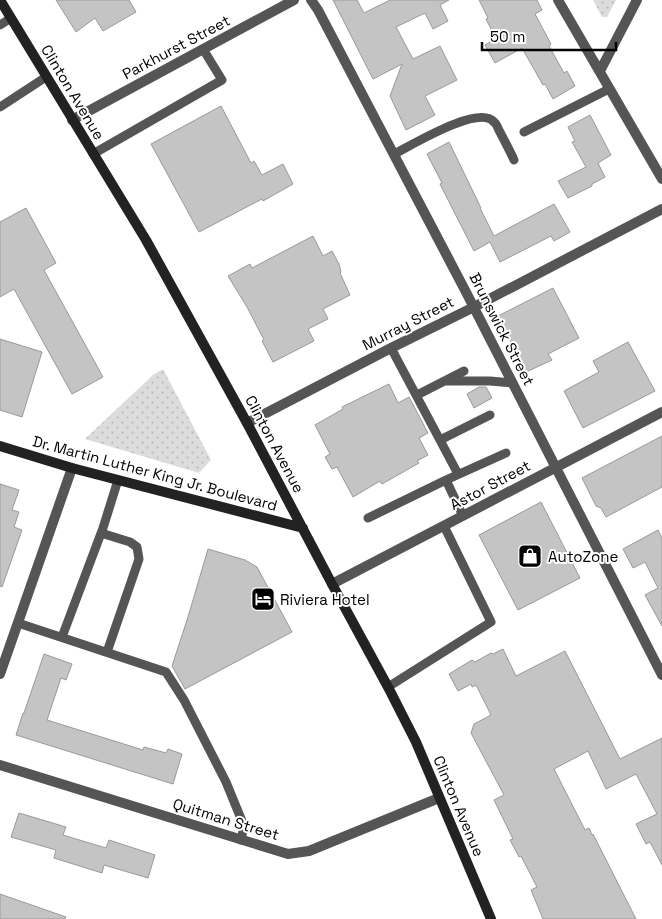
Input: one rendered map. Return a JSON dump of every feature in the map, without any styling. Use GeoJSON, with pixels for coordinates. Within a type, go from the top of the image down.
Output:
{"type":"FeatureCollection","features":[{"type":"Feature","properties":{"kind":"main road","name":"Clinton Avenue"},"geometry":{"type":"LineString","coordinates":[[0,0],[146,240],[247,423],[416,742],[491,919]]}},
{"type":"Feature","properties":{"kind":"main road","name":"Dr. Martin Luther King Jr. Boulevard"},"geometry":{"type":"LineString","coordinates":[[0,446],[72,468],[303,528]]}},
{"type":"Feature","properties":{"kind":"street","name":"Parkhurst Street"},"geometry":{"type":"LineString","coordinates":[[72,120],[294,0]]}},
{"type":"Feature","properties":{"kind":"street","name":"Brunswick Street"},"geometry":{"type":"LineString","coordinates":[[311,0],[474,307],[662,675]]}},
{"type":"Feature","properties":{"kind":"street"},"geometry":{"type":"LineString","coordinates":[[558,0],[662,179]]}},
{"type":"Feature","properties":{"kind":"street"},"geometry":{"type":"LineString","coordinates":[[600,71],[637,0]]}},
{"type":"Feature","properties":{"kind":"street","name":"Murray Street"},"geometry":{"type":"LineString","coordinates":[[247,423],[662,209]]}},
{"type":"Feature","properties":{"kind":"street","name":"Astor Street"},"geometry":{"type":"LineString","coordinates":[[332,584],[662,412]]}},
{"type":"Feature","properties":{"kind":"street"},"geometry":{"type":"LineString","coordinates":[[0,674],[72,468]]}},
{"type":"Feature","properties":{"kind":"street","name":"Quitman Street"},"geometry":{"type":"LineString","coordinates":[[0,765],[288,854],[309,851],[439,798]]}},
{"type":"Feature","properties":{"kind":"lane"},"geometry":{"type":"LineString","coordinates":[[0,24],[11,18]]}},
{"type":"Feature","properties":{"kind":"lane"},"geometry":{"type":"LineString","coordinates":[[93,154],[222,80],[204,49]]}},
{"type":"Feature","properties":{"kind":"lane"},"geometry":{"type":"LineString","coordinates":[[0,107],[46,77]]}},
{"type":"Feature","properties":{"kind":"lane"},"geometry":{"type":"LineString","coordinates":[[524,132],[610,89]]}},
{"type":"Feature","properties":{"kind":"lane"},"geometry":{"type":"LineString","coordinates":[[394,154],[448,126],[464,120],[487,117],[494,121],[514,160]]}},
{"type":"Feature","properties":{"kind":"lane"},"geometry":{"type":"LineString","coordinates":[[391,348],[458,474]]}},
{"type":"Feature","properties":{"kind":"lane"},"geometry":{"type":"LineString","coordinates":[[417,395],[464,371]]}},
{"type":"Feature","properties":{"kind":"lane"},"geometry":{"type":"LineString","coordinates":[[445,380],[490,381],[512,384]]}},
{"type":"Feature","properties":{"kind":"lane"},"geometry":{"type":"LineString","coordinates":[[440,440],[490,415]]}},
{"type":"Feature","properties":{"kind":"lane"},"geometry":{"type":"LineString","coordinates":[[368,518],[506,453]]}},
{"type":"Feature","properties":{"kind":"lane"},"geometry":{"type":"LineString","coordinates":[[62,637],[101,533],[118,480]]}},
{"type":"Feature","properties":{"kind":"lane"},"geometry":{"type":"LineString","coordinates":[[446,480],[464,516]]}},
{"type":"Feature","properties":{"kind":"lane"},"geometry":{"type":"LineString","coordinates":[[388,687],[491,622],[444,526]]}},
{"type":"Feature","properties":{"kind":"lane"},"geometry":{"type":"LineString","coordinates":[[101,533],[130,542],[137,547],[139,559],[108,652]]}},
{"type":"Feature","properties":{"kind":"lane"},"geometry":{"type":"LineString","coordinates":[[18,623],[166,672],[184,700],[226,782],[244,826],[241,840]]}},
{"type":"Feature","properties":{"kind":"shaded area"},"geometry":{"type":"Polygon","coordinates":[[[593,0],[616,0],[607,17],[602,17],[593,0]]]}},
{"type":"Feature","properties":{"kind":"shaded area"},"geometry":{"type":"Polygon","coordinates":[[[163,369],[211,460],[199,473],[85,439],[153,375],[163,369]]]}},
{"type":"Feature","properties":{"kind":"building"},"geometry":{"type":"Polygon","coordinates":[[[56,0],[129,0],[136,12],[103,31],[95,18],[76,32],[56,0]]]}},
{"type":"Feature","properties":{"kind":"building"},"geometry":{"type":"Polygon","coordinates":[[[333,0],[357,0],[364,13],[390,0],[449,0],[440,5],[448,21],[433,29],[425,13],[396,27],[413,59],[440,46],[457,80],[425,96],[435,115],[406,130],[390,96],[402,64],[373,79],[333,0]]]}},
{"type":"Feature","properties":{"kind":"building"},"geometry":{"type":"Polygon","coordinates":[[[479,0],[537,0],[542,10],[535,14],[551,44],[549,46],[564,73],[567,71],[575,86],[553,99],[522,48],[495,63],[485,45],[496,39],[479,0]]]}},
{"type":"Feature","properties":{"kind":"building"},"geometry":{"type":"Polygon","coordinates":[[[221,106],[251,163],[254,161],[262,175],[283,164],[293,184],[199,232],[151,144],[221,106]]]}},
{"type":"Feature","properties":{"kind":"building"},"geometry":{"type":"Polygon","coordinates":[[[590,115],[611,155],[598,163],[605,177],[568,198],[558,181],[586,167],[572,142],[575,141],[568,127],[590,115]]]}},
{"type":"Feature","properties":{"kind":"building"},"geometry":{"type":"Polygon","coordinates":[[[449,142],[494,236],[554,204],[570,232],[554,241],[551,236],[500,262],[490,242],[474,251],[427,154],[449,142]]]}},
{"type":"Feature","properties":{"kind":"building"},"geometry":{"type":"Polygon","coordinates":[[[26,208],[56,263],[44,270],[103,377],[72,394],[14,289],[0,297],[0,222],[26,208]]]}},
{"type":"Feature","properties":{"kind":"building"},"geometry":{"type":"Polygon","coordinates":[[[313,236],[323,256],[332,251],[339,264],[340,273],[350,295],[323,309],[328,319],[308,329],[314,341],[273,362],[247,307],[228,276],[250,264],[252,268],[313,236]]]}},
{"type":"Feature","properties":{"kind":"building"},"geometry":{"type":"Polygon","coordinates":[[[553,288],[579,338],[548,354],[552,360],[526,372],[498,316],[553,288]]]}},
{"type":"Feature","properties":{"kind":"building"},"geometry":{"type":"Polygon","coordinates":[[[0,339],[42,352],[22,417],[0,410],[0,339]]]}},
{"type":"Feature","properties":{"kind":"building"},"geometry":{"type":"Polygon","coordinates":[[[628,342],[655,391],[583,428],[564,391],[599,372],[593,361],[628,342]]]}},
{"type":"Feature","properties":{"kind":"building"},"geometry":{"type":"Polygon","coordinates":[[[389,384],[398,403],[409,397],[428,433],[419,438],[428,455],[417,461],[419,463],[382,484],[380,481],[353,497],[337,467],[332,469],[325,457],[330,454],[315,425],[343,409],[342,407],[389,384]]]}},
{"type":"Feature","properties":{"kind":"building"},"geometry":{"type":"Polygon","coordinates":[[[479,387],[486,387],[492,398],[474,408],[467,394],[479,387]]]}},
{"type":"Feature","properties":{"kind":"building"},"geometry":{"type":"Polygon","coordinates":[[[662,436],[662,487],[606,517],[601,508],[596,506],[582,478],[662,436]]]}},
{"type":"Feature","properties":{"kind":"building"},"geometry":{"type":"Polygon","coordinates":[[[0,484],[19,490],[12,510],[19,512],[14,527],[22,530],[2,587],[0,586],[0,484]]]}},
{"type":"Feature","properties":{"kind":"building","name":"AutoZone"},"geometry":{"type":"Polygon","coordinates":[[[541,502],[580,578],[518,610],[479,535],[541,502]]]}},
{"type":"Feature","properties":{"kind":"building"},"geometry":{"type":"Polygon","coordinates":[[[658,530],[662,538],[662,626],[645,595],[658,588],[645,562],[633,568],[623,549],[658,530]]]}},
{"type":"Feature","properties":{"kind":"building","name":"Riviera Hotel"},"geometry":{"type":"Polygon","coordinates":[[[208,549],[245,560],[257,567],[292,632],[185,689],[172,666],[208,549]]]}},
{"type":"Feature","properties":{"kind":"building"},"geometry":{"type":"Polygon","coordinates":[[[503,649],[516,676],[565,651],[620,759],[662,738],[662,865],[650,842],[646,844],[636,824],[657,814],[636,774],[606,789],[588,751],[554,769],[585,830],[589,828],[593,834],[636,919],[543,919],[531,890],[537,887],[521,856],[519,857],[510,840],[513,839],[494,800],[504,795],[471,733],[474,724],[491,715],[476,685],[472,687],[471,684],[458,691],[449,674],[472,660],[475,662],[503,649]]]}},
{"type":"Feature","properties":{"kind":"building"},"geometry":{"type":"Polygon","coordinates":[[[44,654],[72,664],[66,680],[61,678],[47,720],[143,750],[144,747],[166,753],[168,749],[182,754],[173,784],[16,735],[44,654]]]}},
{"type":"Feature","properties":{"kind":"building"},"geometry":{"type":"Polygon","coordinates":[[[19,813],[66,827],[63,835],[106,848],[109,840],[155,855],[148,878],[104,865],[102,873],[54,858],[56,850],[11,837],[19,813]]]}},
{"type":"Feature","properties":{"kind":"building"},"geometry":{"type":"Polygon","coordinates":[[[0,894],[66,917],[65,919],[0,919],[0,894]]]}},
{"type":"Feature","properties":{"kind":"place","name":"AutoZone"},"geometry":{"type":"Point","coordinates":[530,556]}},
{"type":"Feature","properties":{"kind":"place","name":"Riviera Hotel"},"geometry":{"type":"Point","coordinates":[263,599]}}]}
